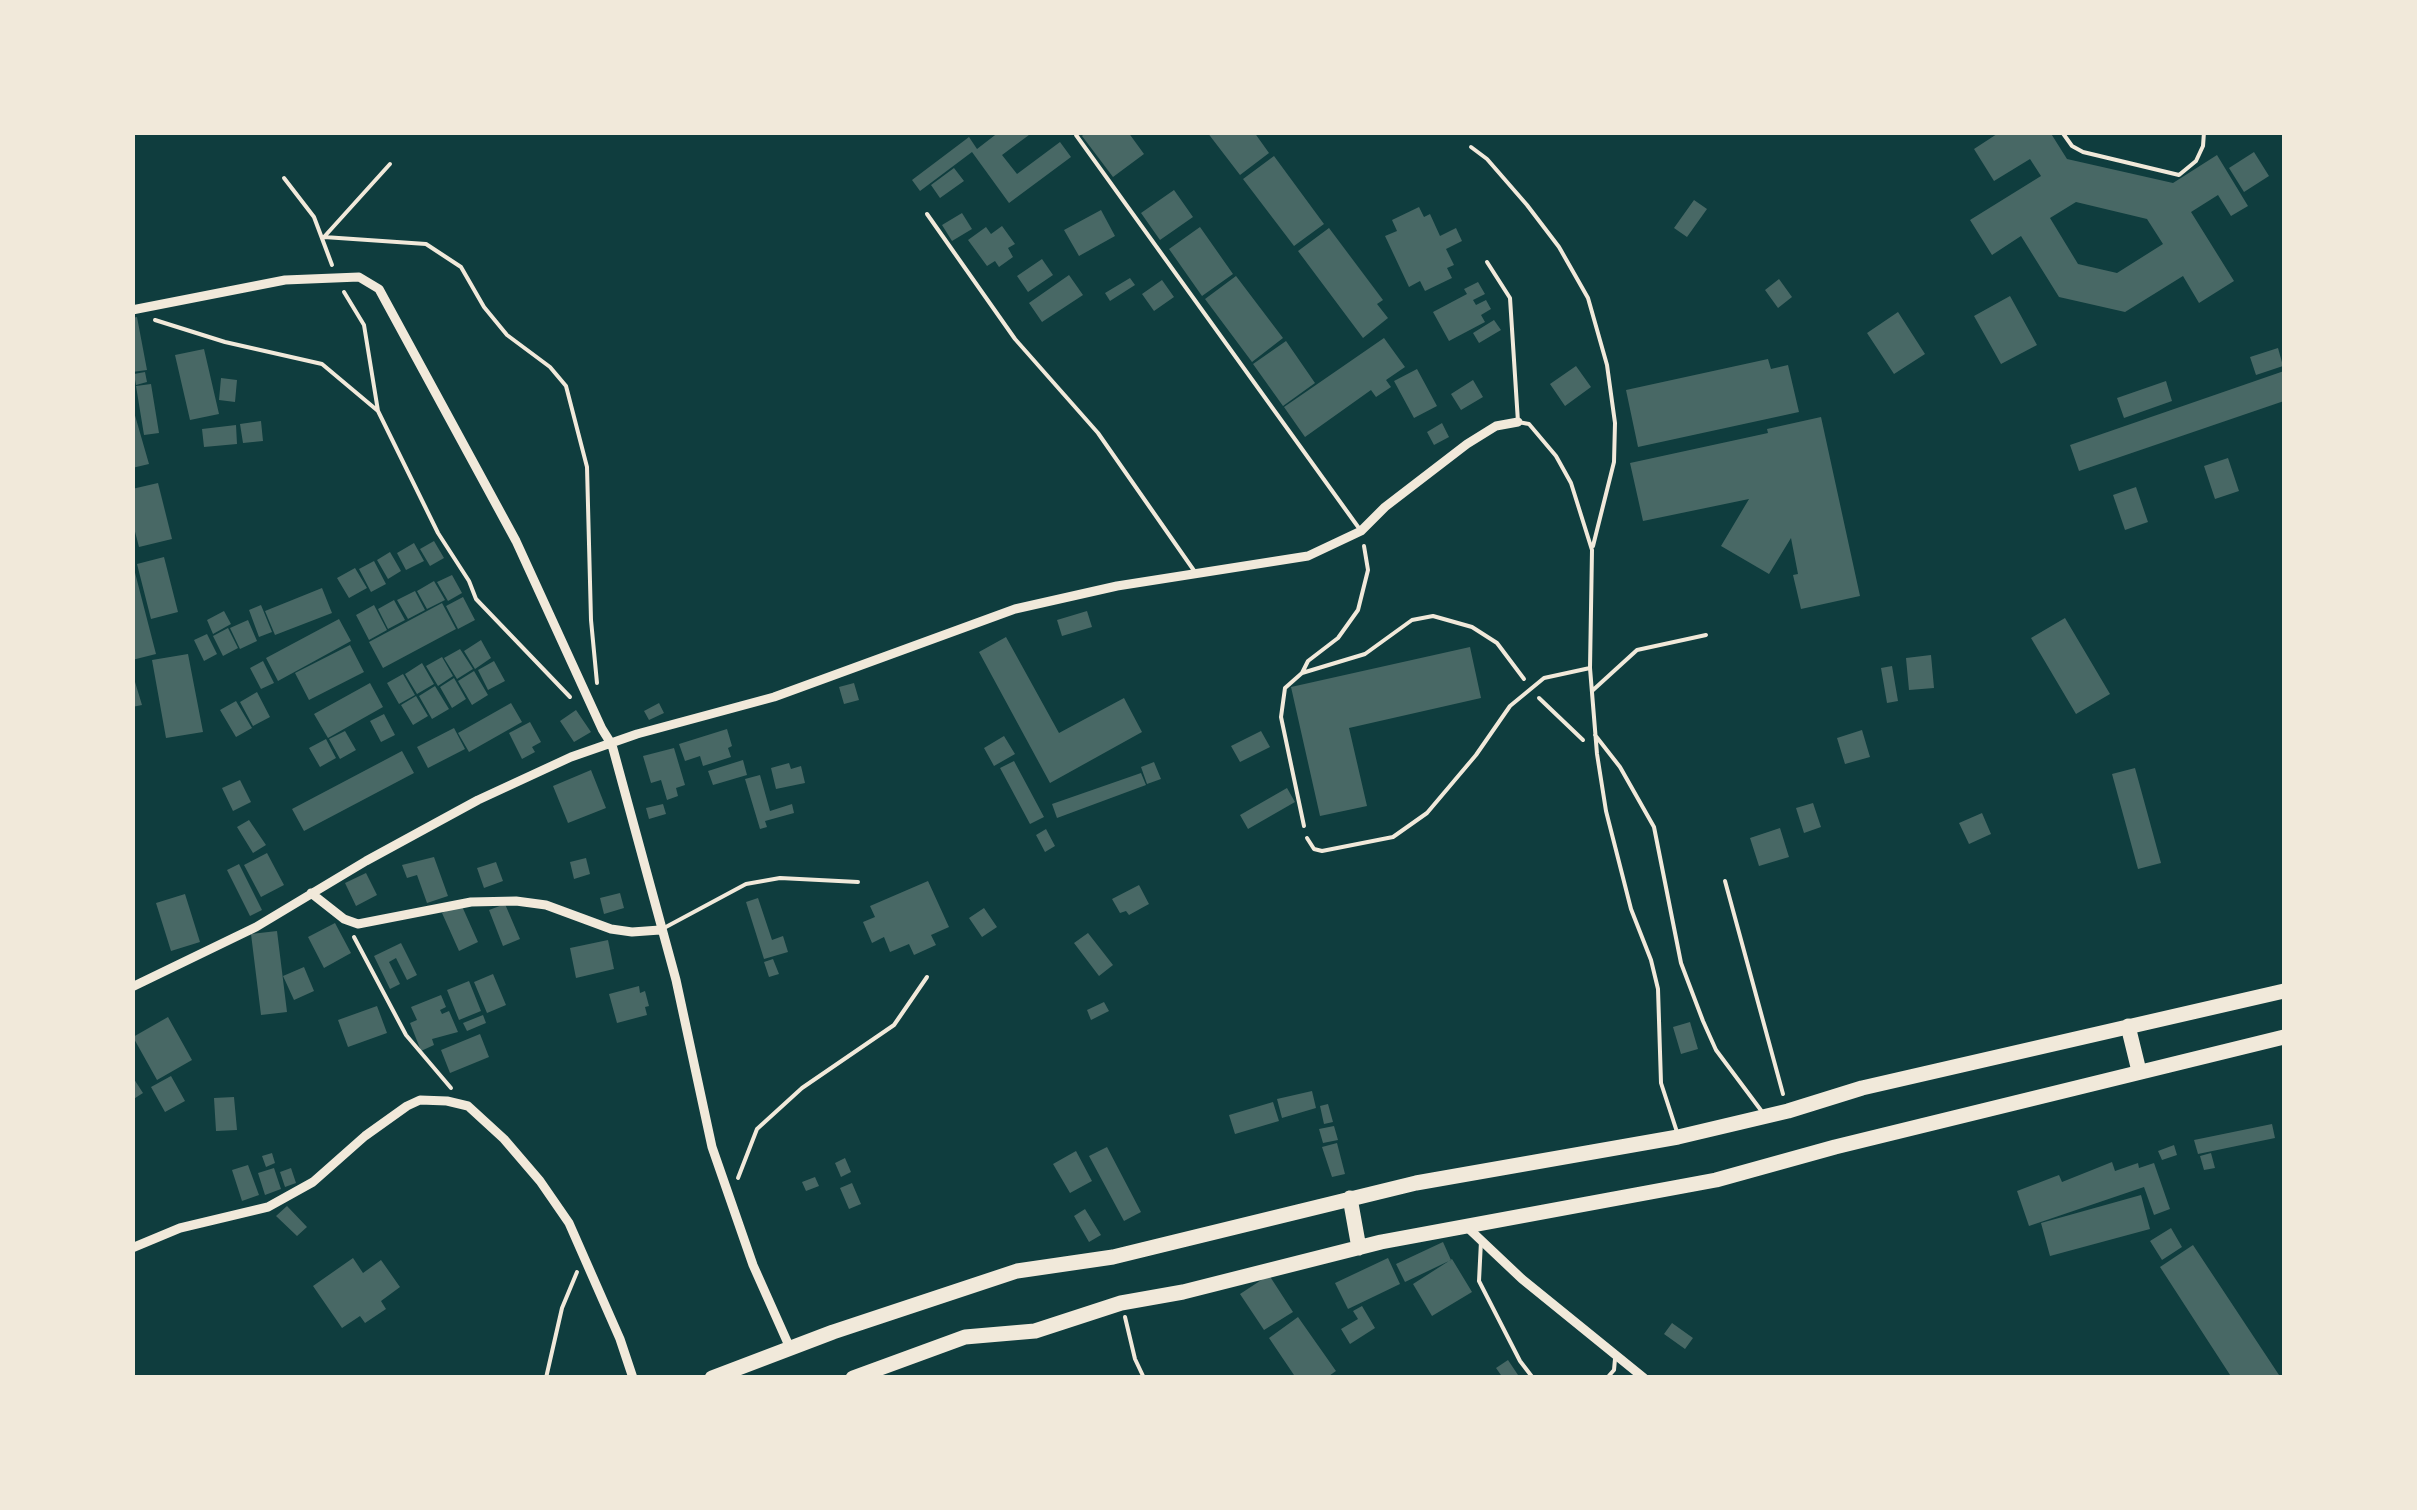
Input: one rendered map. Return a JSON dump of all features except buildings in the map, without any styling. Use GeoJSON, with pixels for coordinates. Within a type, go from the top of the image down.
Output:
{"type":"FeatureCollection","features":[{"type":"Feature","properties":{"kind":"highway"},"geometry":{"type":"LineString","coordinates":[[712,1378],[1017,1270],[1112,1257],[1350,1198],[1678,1136],[1788,1111],[1862,1088],[2284,991]]}},
{"type":"Feature","properties":{"kind":"highway"},"geometry":{"type":"LineString","coordinates":[[2128,1026],[2139,1071]]}},
{"type":"Feature","properties":{"kind":"highway"},"geometry":{"type":"LineString","coordinates":[[853,1378],[966,1337],[1034,1331],[1121,1303],[1183,1292],[1358,1248],[1716,1180],[2284,1037]]}},
{"type":"Feature","properties":{"kind":"highway"},"geometry":{"type":"LineString","coordinates":[[1350,1198],[1358,1248]]}},
{"type":"Feature","properties":{"kind":"street"},"geometry":{"type":"LineString","coordinates":[[136,313],[286,280],[359,277],[379,288],[516,541],[612,745],[676,980],[712,1147],[728,1201],[790,1348]]}},
{"type":"Feature","properties":{"kind":"street"},"geometry":{"type":"LineString","coordinates":[[132,987],[201,956],[478,800],[571,758],[637,734],[774,698],[1015,609],[1195,572],[1308,556],[1361,531],[1385,506],[1467,444],[1496,426],[1518,422]]}},
{"type":"Feature","properties":{"kind":"street"},"geometry":{"type":"LineString","coordinates":[[311,893],[344,920],[358,924],[472,902],[516,901],[546,906],[610,929],[660,930]]}},
{"type":"Feature","properties":{"kind":"street"},"geometry":{"type":"LineString","coordinates":[[132,1248],[180,1228],[278,1202],[313,1182],[365,1136],[420,1100],[468,1106],[504,1139],[540,1181],[568,1223],[620,1339],[633,1378]]}},
{"type":"Feature","properties":{"kind":"street"},"geometry":{"type":"LineString","coordinates":[[1467,1227],[1522,1278],[1644,1378]]}},
{"type":"Feature","properties":{"kind":"lane"},"geometry":{"type":"LineString","coordinates":[[2062,132],[2082,152],[2179,174],[2196,162],[2204,132]]}},
{"type":"Feature","properties":{"kind":"lane"},"geometry":{"type":"LineString","coordinates":[[1076,135],[1361,531]]}},
{"type":"Feature","properties":{"kind":"lane"},"geometry":{"type":"LineString","coordinates":[[1471,147],[1497,170],[1559,247],[1588,298],[1608,364],[1616,424],[1614,462],[1592,550],[1590,668],[1595,736],[1606,811],[1631,909],[1652,960],[1658,988],[1661,1083],[1678,1136]]}},
{"type":"Feature","properties":{"kind":"lane"},"geometry":{"type":"LineString","coordinates":[[927,214],[1016,338],[1098,433],[1195,572]]}},
{"type":"Feature","properties":{"kind":"lane"},"geometry":{"type":"LineString","coordinates":[[1487,262],[1510,298],[1518,422],[1529,424],[1564,470],[1592,550]]}},
{"type":"Feature","properties":{"kind":"lane"},"geometry":{"type":"LineString","coordinates":[[1592,691],[1637,650],[1706,635]]}},
{"type":"Feature","properties":{"kind":"lane"},"geometry":{"type":"LineString","coordinates":[[1307,838],[1314,850],[1322,851],[1393,837],[1427,812],[1476,755],[1510,706],[1544,678],[1590,668]]}},
{"type":"Feature","properties":{"kind":"lane"},"geometry":{"type":"LineString","coordinates":[[1595,736],[1620,766],[1654,827],[1681,963],[1709,1036],[1766,1116]]}},
{"type":"Feature","properties":{"kind":"lane"},"geometry":{"type":"LineString","coordinates":[[660,930],[746,884],[780,878],[858,882]]}},
{"type":"Feature","properties":{"kind":"lane"},"geometry":{"type":"LineString","coordinates":[[1481,1240],[1479,1281],[1520,1361],[1533,1378]]}},
{"type":"Feature","properties":{"kind":"lane"},"geometry":{"type":"LineString","coordinates":[[1607,1378],[1614,1370],[1615,1354]]}},
{"type":"Feature","properties":{"kind":"path"},"geometry":{"type":"LineString","coordinates":[[390,164],[324,236],[426,244],[460,267],[507,335],[550,367],[566,386],[587,466],[591,620],[598,693]]}},
{"type":"Feature","properties":{"kind":"path"},"geometry":{"type":"LineString","coordinates":[[136,313],[225,342],[322,364],[378,411],[476,600],[576,704]]}},
{"type":"Feature","properties":{"kind":"path"},"geometry":{"type":"LineString","coordinates":[[1307,838],[1280,717],[1285,688],[1302,673],[1308,661],[1338,638],[1358,610],[1368,570],[1361,531]]}},
{"type":"Feature","properties":{"kind":"path"},"geometry":{"type":"LineString","coordinates":[[1302,673],[1365,654],[1412,620],[1432,616],[1472,627],[1498,644],[1530,690],[1597,754]]}},
{"type":"Feature","properties":{"kind":"path"},"geometry":{"type":"LineString","coordinates":[[1725,882],[1788,1111]]}},
{"type":"Feature","properties":{"kind":"path"},"geometry":{"type":"LineString","coordinates":[[344,920],[406,1034],[468,1106]]}},
{"type":"Feature","properties":{"kind":"path"},"geometry":{"type":"LineString","coordinates":[[728,1201],[757,1130],[802,1088],[894,1025],[927,977]]}},
{"type":"Feature","properties":{"kind":"path"},"geometry":{"type":"LineString","coordinates":[[546,1378],[562,1308],[583,1259]]}},
{"type":"Feature","properties":{"kind":"path"},"geometry":{"type":"LineString","coordinates":[[1121,1303],[1135,1359],[1144,1378]]}}]}
